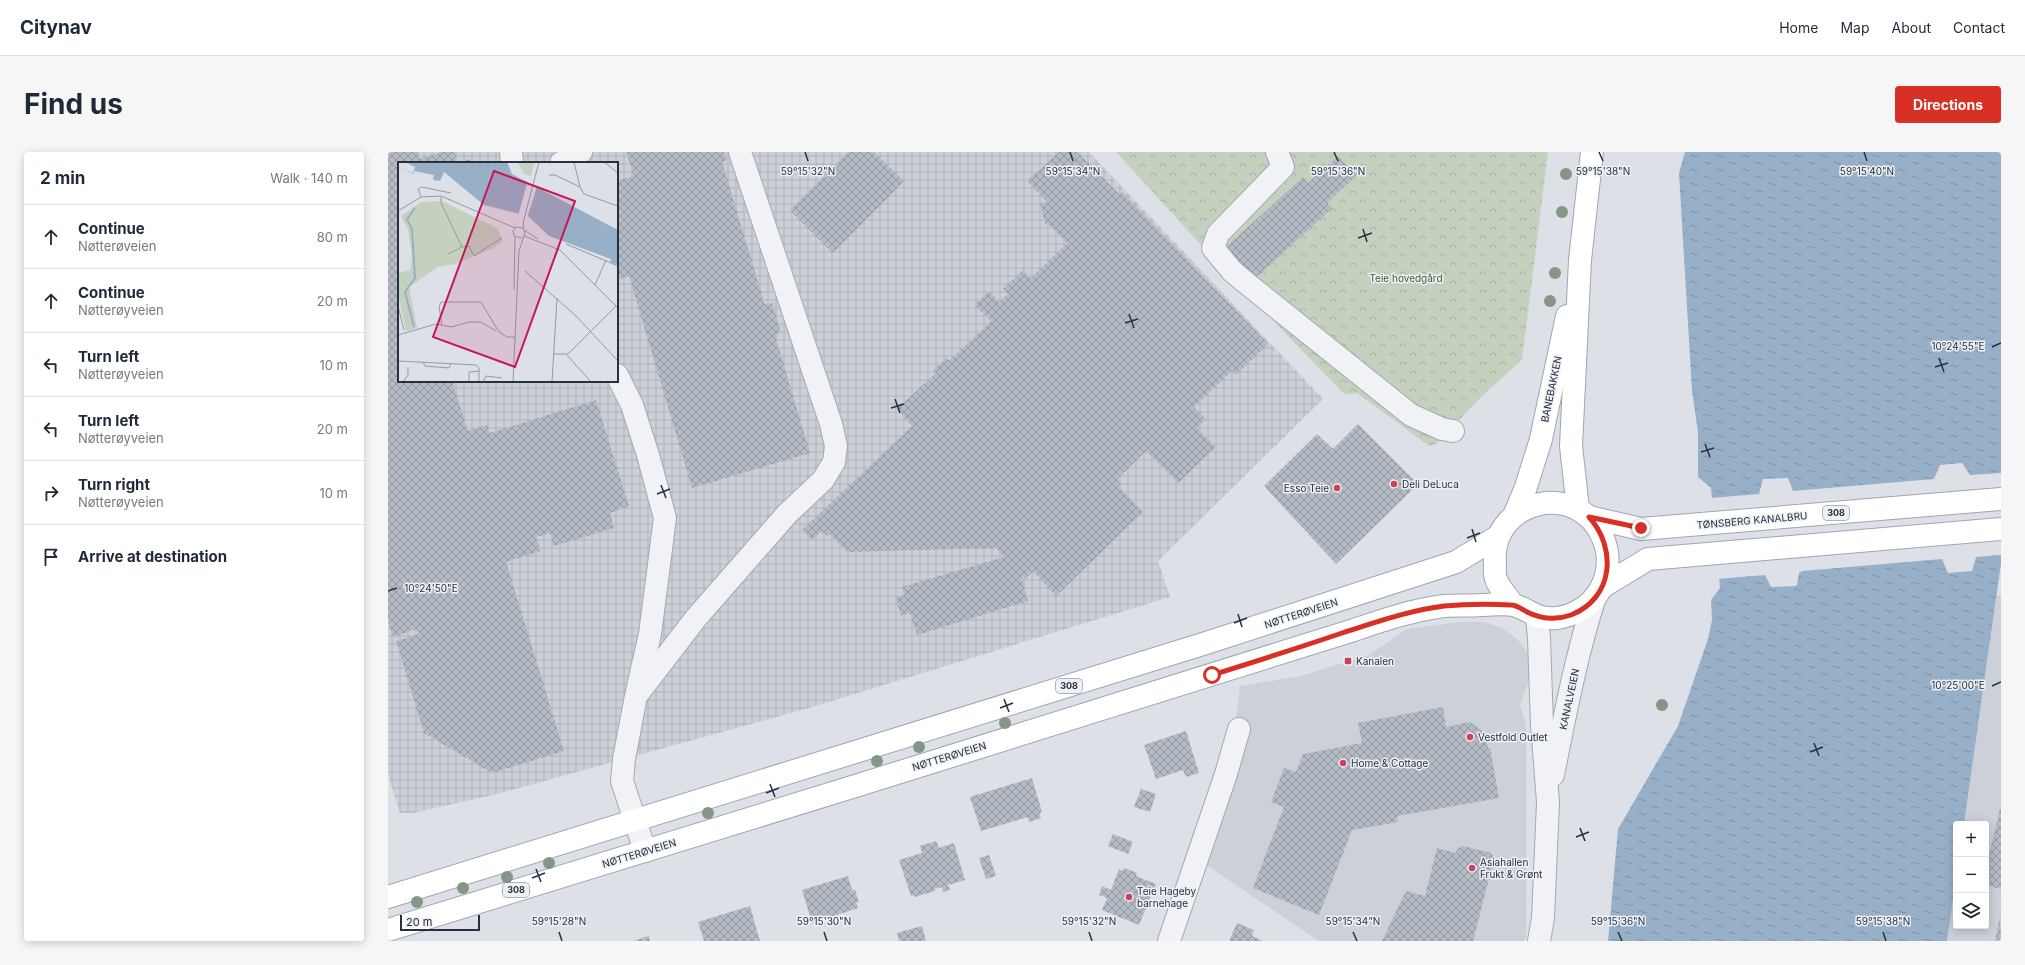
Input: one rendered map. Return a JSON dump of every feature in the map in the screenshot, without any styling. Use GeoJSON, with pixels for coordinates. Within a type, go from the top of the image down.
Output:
{"type":"FeatureCollection","features":[{"type":"Feature","properties":{"kind":"main road","name":"BANEBAKKEN"},"geometry":{"type":"LineString","coordinates":[[1584,513],[1571,446],[1580,260],[1592,152]]}},
{"type":"Feature","properties":{"kind":"main road","name":"BANEBAKKEN"},"geometry":{"type":"LineString","coordinates":[[1514,516],[1526,487],[1541,439],[1580,260]]}},
{"type":"Feature","properties":{"kind":"main road","name":"TØNSBERG KANALBRU"},"geometry":{"type":"LineString","coordinates":[[1584,513],[1641,528],[1670,527],[2001,499]]}},
{"type":"Feature","properties":{"kind":"main road","name":"308"},"geometry":{"type":"LineString","coordinates":[[1584,513],[1562,504],[1545,502],[1528,507],[1504,525],[1497,537],[1493,550],[1496,580],[1513,605],[1536,617],[1554,618],[1571,615],[1586,606],[1599,592],[1648,559],[2001,528]]}},
{"type":"Feature","properties":{"kind":"main road"},"geometry":{"type":"LineString","coordinates":[[1584,513],[1598,527],[1608,550],[1607,574],[1599,592]]}},
{"type":"Feature","properties":{"kind":"main road","name":"NØTTERØVEIEN"},"geometry":{"type":"LineString","coordinates":[[388,897],[1203,644],[1456,562],[1497,537]]}},
{"type":"Feature","properties":{"kind":"main road","name":"NØTTERØVEIEN"},"geometry":{"type":"LineString","coordinates":[[388,930],[1395,616],[1444,606],[1513,605]]}},
{"type":"Feature","properties":{"kind":"street"},"geometry":{"type":"LineString","coordinates":[[511,152],[512,162]]}},
{"type":"Feature","properties":{"kind":"street"},"geometry":{"type":"LineString","coordinates":[[563,162],[581,152]]}},
{"type":"Feature","properties":{"kind":"street"},"geometry":{"type":"LineString","coordinates":[[636,696],[696,618],[788,514],[823,480],[834,462],[836,446],[832,424],[740,152]]}},
{"type":"Feature","properties":{"kind":"street"},"geometry":{"type":"LineString","coordinates":[[1277,152],[1283,167],[1218,234],[1213,248],[1236,275],[1411,415],[1442,429],[1453,431]]}},
{"type":"Feature","properties":{"kind":"street"},"geometry":{"type":"LineString","coordinates":[[618,376],[632,405],[648,455],[664,518],[650,634],[636,696],[624,759],[622,781],[645,851]]}},
{"type":"Feature","properties":{"kind":"street","name":"KANALVEIEN"},"geometry":{"type":"LineString","coordinates":[[1548,802],[1569,694],[1585,630],[1599,592]]}},
{"type":"Feature","properties":{"kind":"street","name":"KANALVEIEN"},"geometry":{"type":"LineString","coordinates":[[1536,617],[1539,638],[1542,725],[1548,802],[1544,910],[1539,941]]}},
{"type":"Feature","properties":{"kind":"street"},"geometry":{"type":"LineString","coordinates":[[1169,941],[1226,774],[1239,729]]}},
{"type":"Feature","properties":{"kind":"shaded area"},"geometry":{"type":"Polygon","coordinates":[[[388,152],[1089,152],[1323,399],[1158,561],[1170,597],[809,708],[497,794],[413,813],[400,813],[388,775],[388,152]]]}},
{"type":"Feature","properties":{"kind":"shaded area"},"geometry":{"type":"Polygon","coordinates":[[[1997,595],[2001,595],[2001,941],[1947,941],[1953,900],[1953,929],[1989,929],[1989,821],[1964,821],[1997,595]]]}},
{"type":"Feature","properties":{"kind":"shaded area"},"geometry":{"type":"Polygon","coordinates":[[[1459,622],[1483,622],[1502,628],[1517,639],[1527,652],[1531,675],[1520,705],[1526,724],[1526,936],[1524,941],[1319,941],[1205,864],[1228,784],[1240,686],[1301,676],[1369,655],[1407,629],[1459,622]]]}},
{"type":"Feature","properties":{"kind":"green space","name":"Teie hovedgård"},"geometry":{"type":"Polygon","coordinates":[[[1116,152],[1548,152],[1522,360],[1483,395],[1436,444],[1429,446],[1357,393],[1344,394],[1212,257],[1116,152]]]}},
{"type":"Feature","properties":{"kind":"water"},"geometry":{"type":"Polygon","coordinates":[[[1685,152],[2001,152],[2001,564],[1964,821],[1953,821],[1953,900],[1947,941],[1608,941],[1618,829],[1678,726],[1708,639],[1712,620],[1711,600],[1720,588],[1711,488],[1698,477],[1698,432],[1692,391],[1679,173],[1685,152]]]}},
{"type":"Feature","properties":{"kind":"pier"},"geometry":{"type":"Polygon","coordinates":[[[1962,463],[1970,475],[2001,473],[2001,555],[1976,557],[1972,571],[1948,573],[1942,559],[1802,571],[1799,573],[1797,585],[1795,586],[1771,587],[1765,575],[1717,579],[1710,498],[1759,494],[1763,479],[1788,478],[1793,491],[1934,479],[1940,465],[1962,463]]]}},
{"type":"Feature","properties":{"kind":"building"},"geometry":{"type":"Polygon","coordinates":[[[388,152],[418,152],[420,159],[442,152],[454,152],[458,162],[398,162],[398,382],[452,382],[468,431],[487,425],[490,433],[596,400],[629,506],[610,513],[614,528],[554,546],[550,533],[536,537],[541,551],[506,562],[564,751],[492,773],[424,733],[396,641],[419,634],[417,629],[393,637],[388,621],[388,152]]]}},
{"type":"Feature","properties":{"kind":"building"},"geometry":{"type":"Polygon","coordinates":[[[626,152],[724,152],[727,160],[722,162],[765,305],[772,303],[781,333],[775,335],[810,453],[692,488],[629,276],[618,280],[618,181],[634,176],[626,152]]]}},
{"type":"Feature","properties":{"kind":"building"},"geometry":{"type":"Polygon","coordinates":[[[848,152],[874,152],[904,181],[833,253],[790,210],[848,152]]]}},
{"type":"Feature","properties":{"kind":"building"},"geometry":{"type":"Polygon","coordinates":[[[1059,152],[1077,152],[1119,194],[1122,192],[1268,344],[1236,375],[1232,371],[1194,407],[1206,419],[1197,428],[1216,447],[1178,483],[1146,451],[1117,479],[1121,484],[1118,486],[1143,512],[1056,596],[1033,571],[1025,579],[1021,575],[1028,601],[917,635],[910,613],[901,616],[896,598],[905,595],[902,587],[1004,557],[996,548],[847,552],[829,534],[827,536],[822,531],[812,540],[802,530],[912,426],[897,409],[936,373],[933,370],[946,358],[949,361],[991,321],[974,305],[989,291],[999,302],[1008,294],[1003,289],[1023,270],[1031,278],[1067,243],[1048,224],[1045,224],[1040,203],[1047,202],[1027,181],[1059,152]]]}},
{"type":"Feature","properties":{"kind":"building"},"geometry":{"type":"Polygon","coordinates":[[[1338,156],[1356,176],[1327,203],[1332,208],[1253,280],[1224,249],[1303,177],[1308,183],[1338,156]]]}},
{"type":"Feature","properties":{"kind":"building"},"geometry":{"type":"Polygon","coordinates":[[[470,159],[471,162],[462,162],[470,159]]]}},
{"type":"Feature","properties":{"kind":"building"},"geometry":{"type":"Polygon","coordinates":[[[1358,424],[1418,484],[1336,564],[1264,486],[1317,434],[1333,449],[1358,424]]]}},
{"type":"Feature","properties":{"kind":"building"},"geometry":{"type":"Polygon","coordinates":[[[1443,707],[1446,727],[1470,722],[1485,733],[1488,749],[1490,748],[1499,798],[1397,816],[1398,822],[1352,830],[1319,915],[1253,888],[1284,807],[1271,802],[1284,768],[1296,772],[1303,754],[1362,743],[1358,723],[1443,707]]]}},
{"type":"Feature","properties":{"kind":"building"},"geometry":{"type":"Polygon","coordinates":[[[1186,731],[1199,773],[1186,777],[1183,770],[1156,779],[1144,745],[1186,731]]]}},
{"type":"Feature","properties":{"kind":"building"},"geometry":{"type":"Polygon","coordinates":[[[1032,778],[1042,812],[1039,813],[1041,818],[1029,822],[1028,817],[981,831],[970,797],[1032,778]]]}},
{"type":"Feature","properties":{"kind":"building"},"geometry":{"type":"Polygon","coordinates":[[[1141,789],[1156,794],[1150,812],[1134,807],[1141,789]]]}},
{"type":"Feature","properties":{"kind":"building"},"geometry":{"type":"Polygon","coordinates":[[[2001,809],[2001,889],[1989,886],[1989,855],[2001,809]]]}},
{"type":"Feature","properties":{"kind":"building"},"geometry":{"type":"Polygon","coordinates":[[[1113,834],[1133,842],[1128,854],[1108,846],[1113,834]]]}},
{"type":"Feature","properties":{"kind":"building"},"geometry":{"type":"Polygon","coordinates":[[[936,841],[939,848],[954,843],[965,880],[948,885],[950,890],[943,892],[942,887],[934,889],[935,891],[915,897],[915,895],[911,896],[899,860],[922,853],[920,846],[936,841]]]}},
{"type":"Feature","properties":{"kind":"building"},"geometry":{"type":"Polygon","coordinates":[[[1463,846],[1491,853],[1494,858],[1473,941],[1382,941],[1406,891],[1425,896],[1437,848],[1456,853],[1457,849],[1463,846]]]}},
{"type":"Feature","properties":{"kind":"building"},"geometry":{"type":"Polygon","coordinates":[[[989,855],[996,876],[986,879],[979,858],[989,855]]]}},
{"type":"Feature","properties":{"kind":"building"},"geometry":{"type":"Polygon","coordinates":[[[1124,868],[1137,873],[1136,876],[1156,884],[1139,925],[1102,910],[1107,898],[1099,895],[1102,886],[1111,890],[1119,869],[1123,871],[1124,868]]]}},
{"type":"Feature","properties":{"kind":"building"},"geometry":{"type":"Polygon","coordinates":[[[848,876],[852,890],[855,890],[859,902],[856,902],[858,908],[812,923],[802,890],[848,876]]]}},
{"type":"Feature","properties":{"kind":"building"},"geometry":{"type":"Polygon","coordinates":[[[750,906],[760,941],[704,941],[698,922],[750,906]]]}},
{"type":"Feature","properties":{"kind":"building"},"geometry":{"type":"Polygon","coordinates":[[[2000,916],[2001,941],[1995,941],[2000,916]]]}},
{"type":"Feature","properties":{"kind":"building"},"geometry":{"type":"Polygon","coordinates":[[[1237,923],[1254,930],[1252,936],[1263,941],[1229,941],[1237,923]]]}},
{"type":"Feature","properties":{"kind":"building"},"geometry":{"type":"Polygon","coordinates":[[[922,926],[926,941],[899,941],[897,933],[922,926]]]}},
{"type":"Feature","properties":{"kind":"building"},"geometry":{"type":"Polygon","coordinates":[[[649,936],[650,941],[633,941],[649,936]]]}},
{"type":"Feature","properties":{"kind":"place","name":"Deli DeLuca"},"geometry":{"type":"Point","coordinates":[1394,484]}},
{"type":"Feature","properties":{"kind":"place","name":"Esso Teie"},"geometry":{"type":"Point","coordinates":[1337,488]}},
{"type":"Feature","properties":{"kind":"place","name":"Kanalen"},"geometry":{"type":"Point","coordinates":[1348,661]}},
{"type":"Feature","properties":{"kind":"place","name":"Vestfold Outlet"},"geometry":{"type":"Point","coordinates":[1470,737]}},
{"type":"Feature","properties":{"kind":"place","name":"Home & Cottage"},"geometry":{"type":"Point","coordinates":[1343,763]}},
{"type":"Feature","properties":{"kind":"place","name":"Asiahallen Frukt & Grønt"},"geometry":{"type":"Point","coordinates":[1472,868]}},
{"type":"Feature","properties":{"kind":"place","name":"Teie Hageby barnehage"},"geometry":{"type":"Point","coordinates":[1129,897]}},
{"type":"Feature","properties":{"kind":"route"},"geometry":{"type":"LineString","coordinates":[[1212,675],[1395,616],[1444,606],[1513,605],[1536,617],[1554,618],[1571,615],[1586,606],[1595,598],[1602,587],[1607,574],[1608,550],[1598,527],[1589,517],[1641,528]]}}]}
